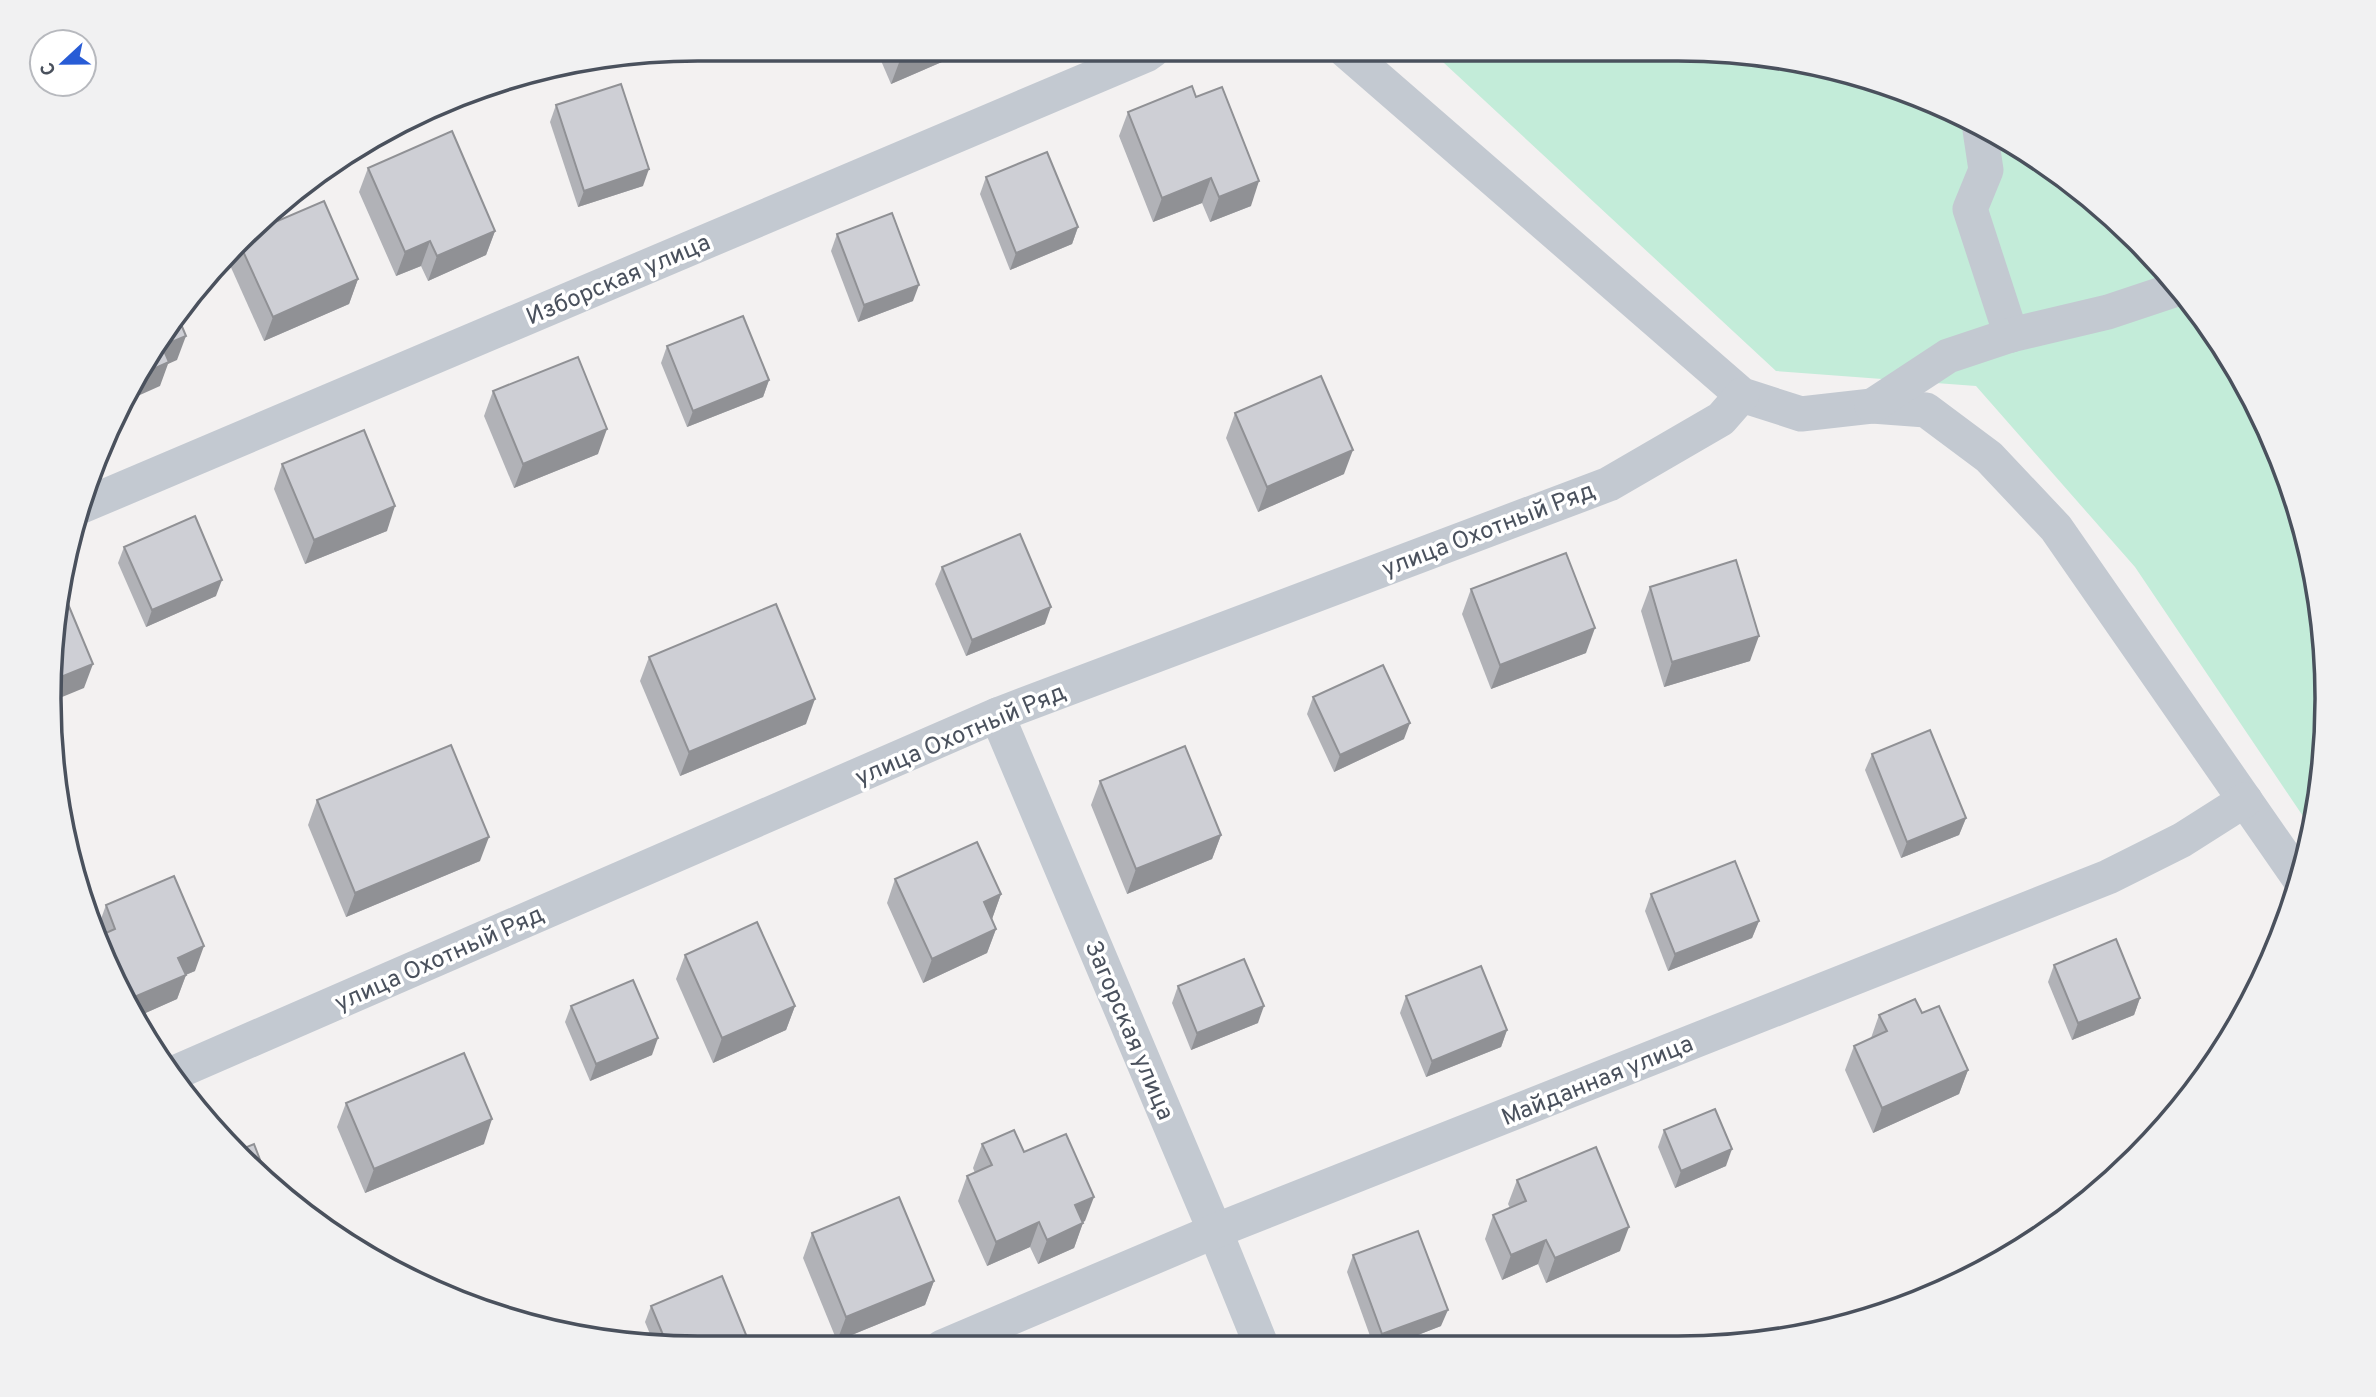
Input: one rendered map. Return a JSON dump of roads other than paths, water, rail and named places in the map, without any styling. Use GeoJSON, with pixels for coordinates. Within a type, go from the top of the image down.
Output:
{"type":"FeatureCollection","features":[{"type":"Feature","properties":{"kind":"street","name":"Изборская улица"},"geometry":{"type":"LineString","coordinates":[[93,501],[1132,61]]}},
{"type":"Feature","properties":{"kind":"street"},"geometry":{"type":"LineString","coordinates":[[1358,61],[1742,395],[1801,414],[1872,405],[1926,410],[1989,457],[2056,528],[2292,867]]}},
{"type":"Feature","properties":{"kind":"street"},"geometry":{"type":"LineString","coordinates":[[1981,139],[1986,170],[1970,209],[2011,335]]}},
{"type":"Feature","properties":{"kind":"street"},"geometry":{"type":"LineString","coordinates":[[1872,405],[1948,356],[2011,335],[2108,313],[2168,292]]}},
{"type":"Feature","properties":{"kind":"street","name":"улица Охотный Ряд"},"geometry":{"type":"LineString","coordinates":[[182,1070],[997,715],[1609,484],[1721,419],[1742,395]]}},
{"type":"Feature","properties":{"kind":"street","name":"Загорская улица"},"geometry":{"type":"LineString","coordinates":[[997,715],[1258,1336]]}},
{"type":"Feature","properties":{"kind":"street","name":"Майданная улица"},"geometry":{"type":"LineString","coordinates":[[968,1336],[1215,1231],[2108,877],[2182,840],[2245,800]]}}]}
